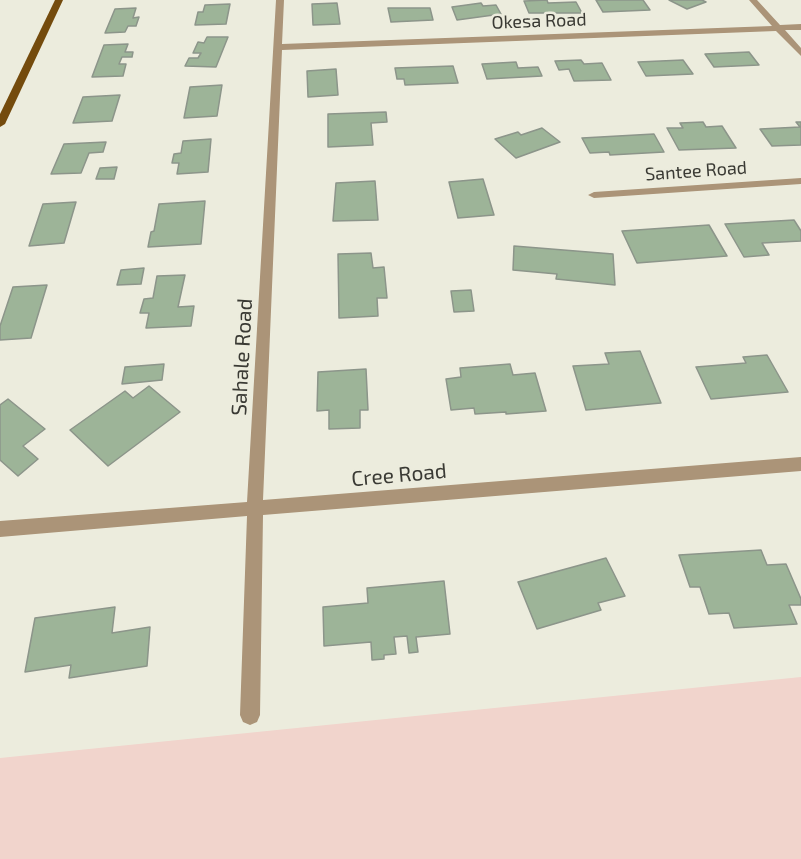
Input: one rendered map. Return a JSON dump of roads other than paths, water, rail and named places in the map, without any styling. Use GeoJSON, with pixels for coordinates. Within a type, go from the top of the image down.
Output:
{"type":"FeatureCollection","features":[{"type":"Feature","properties":{"kind":"main road"},"geometry":{"type":"LineString","coordinates":[[0,124],[59,0]]}},
{"type":"Feature","properties":{"kind":"street","name":"Sahale Road"},"geometry":{"type":"LineString","coordinates":[[250,716],[255,508],[280,0]]}},
{"type":"Feature","properties":{"kind":"street"},"geometry":{"type":"LineString","coordinates":[[753,0],[801,53]]}},
{"type":"Feature","properties":{"kind":"street","name":"Okesa Road"},"geometry":{"type":"LineString","coordinates":[[279,47],[801,27]]}},
{"type":"Feature","properties":{"kind":"street","name":"Santee Road"},"geometry":{"type":"LineString","coordinates":[[594,195],[801,180]]}},
{"type":"Feature","properties":{"kind":"street","name":"Cree Road"},"geometry":{"type":"LineString","coordinates":[[0,529],[801,464]]}}]}
